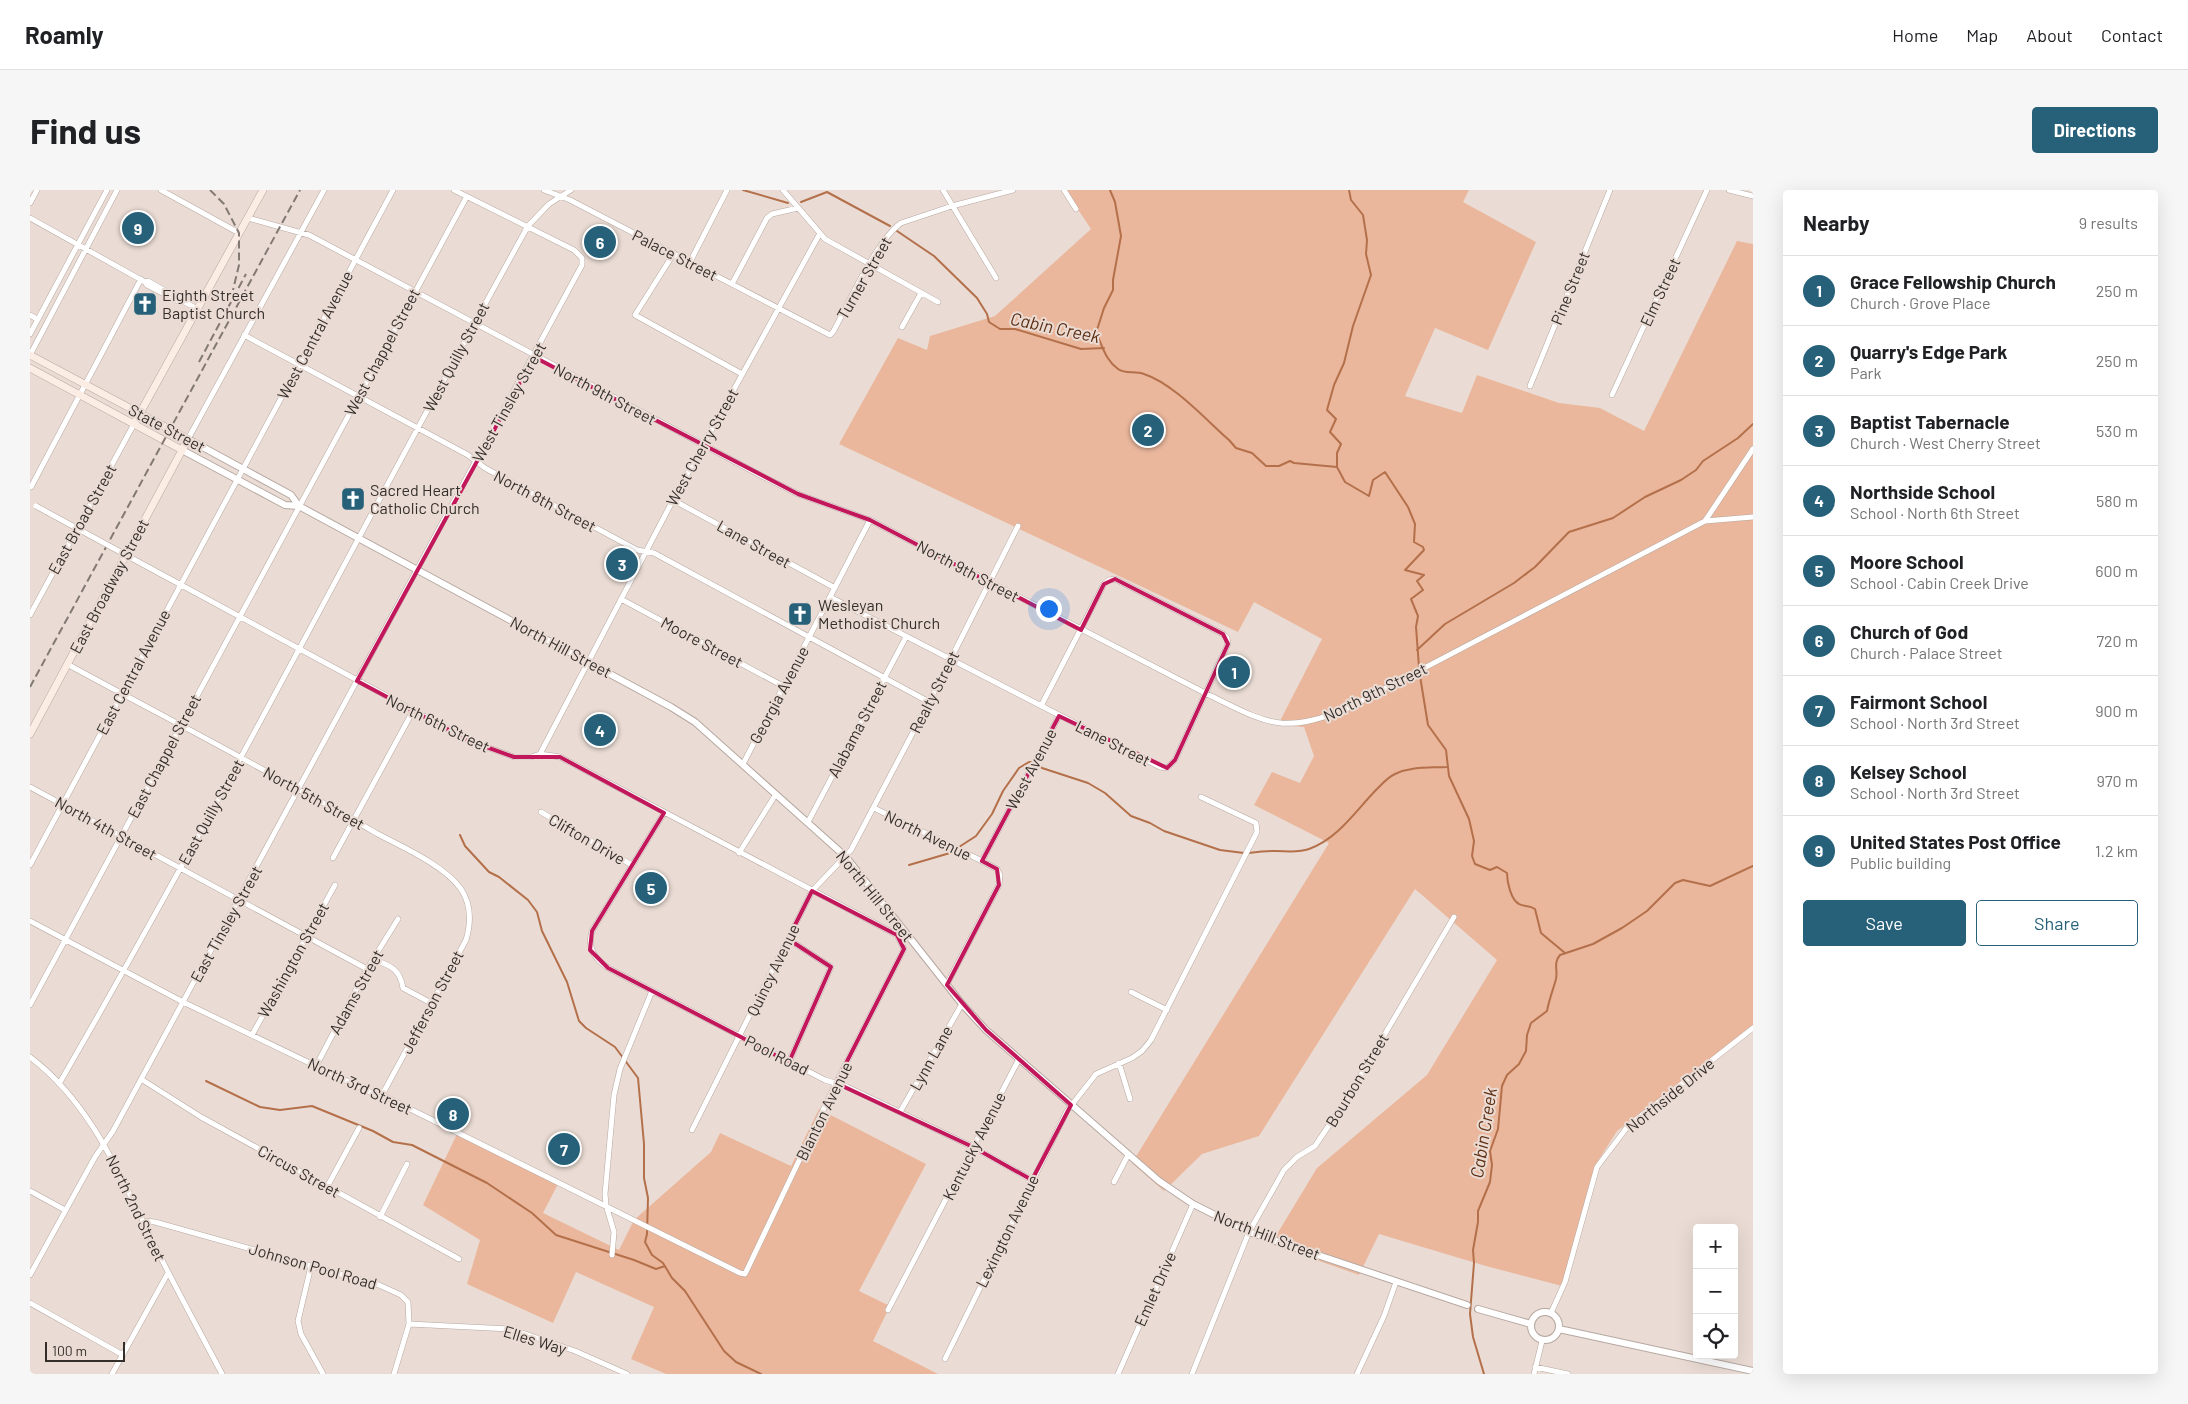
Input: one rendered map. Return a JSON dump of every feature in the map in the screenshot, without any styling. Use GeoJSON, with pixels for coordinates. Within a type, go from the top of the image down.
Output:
{"type":"FeatureCollection","features":[{"type":"Feature","properties":{"kind":"main road"},"geometry":{"type":"LineString","coordinates":[[134,424],[263,190]]}},
{"type":"Feature","properties":{"kind":"main road","name":"State Street"},"geometry":{"type":"LineString","coordinates":[[30,355],[188,439]]}},
{"type":"Feature","properties":{"kind":"main road"},"geometry":{"type":"LineString","coordinates":[[30,368],[182,450]]}},
{"type":"Feature","properties":{"kind":"main road","name":"East Broadway Street"},"geometry":{"type":"LineString","coordinates":[[30,734],[188,439]]}},
{"type":"Feature","properties":{"kind":"street"},"geometry":{"type":"LineString","coordinates":[[30,203],[37,190]]}},
{"type":"Feature","properties":{"kind":"street"},"geometry":{"type":"LineString","coordinates":[[30,334],[107,190]]}},
{"type":"Feature","properties":{"kind":"street"},"geometry":{"type":"LineString","coordinates":[[30,355],[117,190]]}},
{"type":"Feature","properties":{"kind":"street"},"geometry":{"type":"LineString","coordinates":[[161,190],[239,234]]}},
{"type":"Feature","properties":{"kind":"street"},"geometry":{"type":"LineString","coordinates":[[188,439],[324,190]]}},
{"type":"Feature","properties":{"kind":"street","name":"West Central Avenue"},"geometry":{"type":"LineString","coordinates":[[237,479],[393,190]]}},
{"type":"Feature","properties":{"kind":"street"},"geometry":{"type":"LineString","coordinates":[[454,190],[466,198],[528,226]]}},
{"type":"Feature","properties":{"kind":"street","name":"Palace Street"},"geometry":{"type":"LineString","coordinates":[[544,190],[674,253],[778,309]]}},
{"type":"Feature","properties":{"kind":"street","name":"West Quilly Street"},"geometry":{"type":"LineString","coordinates":[[359,538],[473,324],[528,226],[538,213],[571,190]]}},
{"type":"Feature","properties":{"kind":"street"},"geometry":{"type":"LineString","coordinates":[[690,262],[727,190]]}},
{"type":"Feature","properties":{"kind":"street"},"geometry":{"type":"LineString","coordinates":[[783,190],[819,235],[938,302]]}},
{"type":"Feature","properties":{"kind":"street"},"geometry":{"type":"LineString","coordinates":[[943,190],[996,278]]}},
{"type":"Feature","properties":{"kind":"street","name":"Turner Street"},"geometry":{"type":"LineString","coordinates":[[778,309],[830,335],[887,236],[901,223],[952,206],[1013,190]]}},
{"type":"Feature","properties":{"kind":"street"},"geometry":{"type":"LineString","coordinates":[[1064,190],[1076,209]]}},
{"type":"Feature","properties":{"kind":"street","name":"Pine Street"},"geometry":{"type":"LineString","coordinates":[[1530,386],[1610,190]]}},
{"type":"Feature","properties":{"kind":"street","name":"Elm Street"},"geometry":{"type":"LineString","coordinates":[[1612,395],[1707,190]]}},
{"type":"Feature","properties":{"kind":"street"},"geometry":{"type":"LineString","coordinates":[[1729,190],[1753,196]]}},
{"type":"Feature","properties":{"kind":"street","name":"West Chappel Street"},"geometry":{"type":"LineString","coordinates":[[299,506],[466,198]]}},
{"type":"Feature","properties":{"kind":"street"},"geometry":{"type":"LineString","coordinates":[[732,284],[767,218],[772,214],[798,208]]}},
{"type":"Feature","properties":{"kind":"street"},"geometry":{"type":"LineString","coordinates":[[30,218],[143,281],[148,281],[182,299],[197,309]]}},
{"type":"Feature","properties":{"kind":"street","name":"North 9th Street"},"geometry":{"type":"LineString","coordinates":[[248,218],[308,235],[473,324],[798,494],[870,520],[1207,694],[1268,722],[1300,724],[1318,720],[1344,710],[1705,520],[1753,517]]}},
{"type":"Feature","properties":{"kind":"street","name":"West Tinsley Street"},"geometry":{"type":"LineString","coordinates":[[418,570],[582,266],[582,258],[574,250],[528,226]]}},
{"type":"Feature","properties":{"kind":"street","name":"West Cherry Street"},"geometry":{"type":"LineString","coordinates":[[540,754],[702,445],[819,235]]}},
{"type":"Feature","properties":{"kind":"street"},"geometry":{"type":"LineString","coordinates":[[674,253],[635,315],[742,374]]}},
{"type":"Feature","properties":{"kind":"street"},"geometry":{"type":"LineString","coordinates":[[31,487],[85,384],[143,281]]}},
{"type":"Feature","properties":{"kind":"street"},"geometry":{"type":"LineString","coordinates":[[902,327],[921,293]]}},
{"type":"Feature","properties":{"kind":"street"},"geometry":{"type":"LineString","coordinates":[[30,315],[38,319]]}},
{"type":"Feature","properties":{"kind":"street","name":"North 8th Street"},"geometry":{"type":"LineString","coordinates":[[244,335],[359,396],[476,461],[485,468],[628,545],[654,553],[929,702]]}},
{"type":"Feature","properties":{"kind":"street","name":"East Broad Street"},"geometry":{"type":"LineString","coordinates":[[30,615],[134,424]]}},
{"type":"Feature","properties":{"kind":"street","name":"State Street"},"geometry":{"type":"LineString","coordinates":[[188,439],[291,495],[299,506]]}},
{"type":"Feature","properties":{"kind":"street"},"geometry":{"type":"LineString","coordinates":[[1705,520],[1753,449]]}},
{"type":"Feature","properties":{"kind":"street","name":"North Hill Street"},"geometry":{"type":"LineString","coordinates":[[182,450],[285,505],[299,506],[696,722],[846,857],[962,1004],[986,1030],[1128,1155],[1159,1181],[1193,1204],[1249,1232],[1467,1306],[1530,1324]]}},
{"type":"Feature","properties":{"kind":"street","name":"East Central Avenue"},"geometry":{"type":"LineString","coordinates":[[30,865],[237,479]]}},
{"type":"Feature","properties":{"kind":"street","name":"Lane Street"},"geometry":{"type":"LineString","coordinates":[[673,500],[835,588]]}},
{"type":"Feature","properties":{"kind":"street","name":"North 6th Street"},"geometry":{"type":"LineString","coordinates":[[30,503],[470,741],[514,757],[531,757],[540,754],[560,757],[897,935],[904,949]]}},
{"type":"Feature","properties":{"kind":"street","name":"East Chappel Street"},"geometry":{"type":"LineString","coordinates":[[30,1005],[299,506]]}},
{"type":"Feature","properties":{"kind":"street","name":"Georgia Avenue"},"geometry":{"type":"LineString","coordinates":[[743,764],[870,520]]}},
{"type":"Feature","properties":{"kind":"street","name":"Realty Street"},"geometry":{"type":"LineString","coordinates":[[846,857],[874,808],[951,660],[988,582],[1018,526]]}},
{"type":"Feature","properties":{"kind":"street","name":"East Quilly Street"},"geometry":{"type":"LineString","coordinates":[[59,1084],[124,971],[359,538]]}},
{"type":"Feature","properties":{"kind":"street","name":"East Tinsley Street"},"geometry":{"type":"LineString","coordinates":[[30,1275],[65,1210],[142,1079],[418,570]]}},
{"type":"Feature","properties":{"kind":"street","name":"West Avenue"},"geometry":{"type":"LineString","coordinates":[[982,862],[1059,716],[1041,706],[1104,584],[1109,580],[1115,580],[1223,634],[1227,638],[1228,644],[1207,694]]}},
{"type":"Feature","properties":{"kind":"street"},"geometry":{"type":"LineString","coordinates":[[830,597],[1041,706]]}},
{"type":"Feature","properties":{"kind":"street","name":"Moore Street"},"geometry":{"type":"LineString","coordinates":[[621,599],[783,686]]}},
{"type":"Feature","properties":{"kind":"street","name":"Alabama Street"},"geometry":{"type":"LineString","coordinates":[[808,822],[906,637]]}},
{"type":"Feature","properties":{"kind":"street","name":"North 5th Street"},"geometry":{"type":"LineString","coordinates":[[67,664],[300,789],[441,870],[462,890],[468,905]]}},
{"type":"Feature","properties":{"kind":"street","name":"Lane Street"},"geometry":{"type":"LineString","coordinates":[[1059,716],[1160,767],[1167,768],[1174,760],[1207,694]]}},
{"type":"Feature","properties":{"kind":"street"},"geometry":{"type":"LineString","coordinates":[[333,858],[413,711]]}},
{"type":"Feature","properties":{"kind":"street","name":"North 4th Street"},"geometry":{"type":"LineString","coordinates":[[30,787],[367,969]]}},
{"type":"Feature","properties":{"kind":"street"},"geometry":{"type":"LineString","coordinates":[[739,853],[776,794]]}},
{"type":"Feature","properties":{"kind":"street","name":"Lexington Avenue"},"geometry":{"type":"LineString","coordinates":[[945,1359],[1071,1104],[1096,1074],[1142,1051],[1151,1040],[1257,832],[1256,823],[1201,797]]}},
{"type":"Feature","properties":{"kind":"street","name":"North Avenue"},"geometry":{"type":"LineString","coordinates":[[874,808],[996,869],[1000,875],[999,884],[947,984]]}},
{"type":"Feature","properties":{"kind":"street","name":"Clifton Drive"},"geometry":{"type":"LineString","coordinates":[[541,812],[632,865]]}},
{"type":"Feature","properties":{"kind":"street"},"geometry":{"type":"LineString","coordinates":[[632,865],[664,813]]}},
{"type":"Feature","properties":{"kind":"street","name":"Quincy Avenue"},"geometry":{"type":"LineString","coordinates":[[692,1130],[812,891],[846,857]]}},
{"type":"Feature","properties":{"kind":"street","name":"Pool Road"},"geometry":{"type":"LineString","coordinates":[[632,865],[592,931],[589,940],[590,950],[597,961],[825,1080],[836,1083],[973,1147],[1032,1180]]}},
{"type":"Feature","properties":{"kind":"street","name":"Washington Street"},"geometry":{"type":"LineString","coordinates":[[252,1035],[335,885]]}},
{"type":"Feature","properties":{"kind":"street","name":"Jefferson Street"},"geometry":{"type":"LineString","coordinates":[[382,1095],[466,940],[470,929],[468,905]]}},
{"type":"Feature","properties":{"kind":"street","name":"Bourbon Street"},"geometry":{"type":"LineString","coordinates":[[1192,1374],[1249,1232],[1284,1170],[1297,1157],[1315,1146],[1342,1108],[1454,917]]}},
{"type":"Feature","properties":{"kind":"street","name":"Adams Street"},"geometry":{"type":"LineString","coordinates":[[316,1066],[367,969],[398,919]]}},
{"type":"Feature","properties":{"kind":"street","name":"North 3rd Street"},"geometry":{"type":"LineString","coordinates":[[30,921],[183,1002],[372,1093],[382,1095],[745,1274]]}},
{"type":"Feature","properties":{"kind":"street"},"geometry":{"type":"LineString","coordinates":[[788,939],[831,968],[790,1062]]}},
{"type":"Feature","properties":{"kind":"street","name":"Blanton Avenue"},"geometry":{"type":"LineString","coordinates":[[745,1274],[836,1083],[904,949]]}},
{"type":"Feature","properties":{"kind":"street"},"geometry":{"type":"LineString","coordinates":[[374,960],[392,966],[398,971],[403,988],[431,1003]]}},
{"type":"Feature","properties":{"kind":"street"},"geometry":{"type":"LineString","coordinates":[[612,1255],[614,1232],[606,1206],[605,1194],[614,1095],[620,1069],[652,991]]}},
{"type":"Feature","properties":{"kind":"street"},"geometry":{"type":"LineString","coordinates":[[1131,992],[1167,1010]]}},
{"type":"Feature","properties":{"kind":"street","name":"Lynn Lane"},"geometry":{"type":"LineString","coordinates":[[900,1112],[962,1004]]}},
{"type":"Feature","properties":{"kind":"street","name":"Northside Drive"},"geometry":{"type":"LineString","coordinates":[[1551,1313],[1565,1282],[1596,1166],[1628,1126],[1753,1028]]}},
{"type":"Feature","properties":{"kind":"street","name":"North 2nd Street"},"geometry":{"type":"LineString","coordinates":[[30,1058],[59,1084],[105,1144],[142,1222],[222,1374]]}},
{"type":"Feature","properties":{"kind":"street","name":"Kentucky Avenue"},"geometry":{"type":"LineString","coordinates":[[888,1310],[1019,1059]]}},
{"type":"Feature","properties":{"kind":"street"},"geometry":{"type":"LineString","coordinates":[[1119,1063],[1130,1099]]}},
{"type":"Feature","properties":{"kind":"street","name":"Circus Street"},"geometry":{"type":"LineString","coordinates":[[142,1079],[202,1117],[459,1260]]}},
{"type":"Feature","properties":{"kind":"street"},"geometry":{"type":"LineString","coordinates":[[326,1187],[359,1128]]}},
{"type":"Feature","properties":{"kind":"street"},"geometry":{"type":"LineString","coordinates":[[1114,1182],[1128,1155]]}},
{"type":"Feature","properties":{"kind":"street"},"geometry":{"type":"LineString","coordinates":[[380,1217],[407,1164]]}},
{"type":"Feature","properties":{"kind":"street"},"geometry":{"type":"LineString","coordinates":[[30,1191],[65,1210]]}},
{"type":"Feature","properties":{"kind":"street","name":"Emlet Drive"},"geometry":{"type":"LineString","coordinates":[[1118,1374],[1193,1204]]}},
{"type":"Feature","properties":{"kind":"street","name":"Johnson Pool Road"},"geometry":{"type":"LineString","coordinates":[[142,1222],[156,1222],[380,1285],[401,1295],[408,1302],[409,1324],[394,1374]]}},
{"type":"Feature","properties":{"kind":"street"},"geometry":{"type":"LineString","coordinates":[[148,1232],[150,1227],[156,1222]]}},
{"type":"Feature","properties":{"kind":"street"},"geometry":{"type":"LineString","coordinates":[[311,1266],[298,1321],[301,1334],[323,1374]]}},
{"type":"Feature","properties":{"kind":"street"},"geometry":{"type":"LineString","coordinates":[[112,1374],[168,1273]]}},
{"type":"Feature","properties":{"kind":"street"},"geometry":{"type":"LineString","coordinates":[[1357,1374],[1384,1316],[1396,1282]]}},
{"type":"Feature","properties":{"kind":"street"},"geometry":{"type":"LineString","coordinates":[[30,1303],[123,1355]]}},
{"type":"Feature","properties":{"kind":"street"},"geometry":{"type":"LineString","coordinates":[[1551,1313],[1558,1319],[1558,1333],[1551,1340],[1542,1341],[1534,1336],[1530,1324],[1538,1314],[1551,1313]]}},
{"type":"Feature","properties":{"kind":"street","name":"Elles Way"},"geometry":{"type":"LineString","coordinates":[[409,1324],[511,1329],[575,1352],[627,1374]]}},
{"type":"Feature","properties":{"kind":"street"},"geometry":{"type":"LineString","coordinates":[[1559,1329],[1753,1371]]}},
{"type":"Feature","properties":{"kind":"street"},"geometry":{"type":"LineString","coordinates":[[1534,1374],[1542,1341]]}},
{"type":"Feature","properties":{"kind":"street"},"geometry":{"type":"LineString","coordinates":[[1535,1367],[1568,1374]]}},
{"type":"Feature","properties":{"kind":"highlighted area"},"geometry":{"type":"Polygon","coordinates":[[[534,357],[798,494],[870,520],[1081,630],[1104,584],[1115,579],[1223,634],[1228,644],[1175,760],[1167,768],[1059,716],[982,861],[997,869],[999,885],[947,985],[986,1030],[1071,1105],[1032,1180],[973,1147],[836,1083],[904,949],[897,935],[812,891],[788,939],[831,967],[789,1062],[608,968],[590,950],[592,931],[664,813],[560,757],[514,757],[470,741],[357,681],[534,357]]]}},
{"type":"Feature","properties":{"kind":"shaded area"},"geometry":{"type":"Polygon","coordinates":[[[1065,190],[1469,190],[1463,202],[1536,242],[1488,350],[1435,328],[1405,396],[1462,413],[1477,375],[1559,403],[1600,408],[1644,431],[1737,241],[1753,244],[1753,1029],[1617,1131],[1598,1161],[1566,1287],[1486,1266],[1379,1234],[1359,1275],[1271,1244],[1317,1168],[1427,1075],[1497,960],[1415,889],[1259,1136],[1202,1154],[1164,1191],[1132,1163],[1329,843],[1254,805],[1272,772],[1300,783],[1314,756],[1304,727],[1278,725],[1322,639],[1254,602],[1238,632],[839,444],[898,338],[927,350],[930,336],[995,316],[1091,229],[1065,190]]]}},
{"type":"Feature","properties":{"kind":"shaded area"},"geometry":{"type":"Polygon","coordinates":[[[819,1109],[926,1164],[859,1291],[890,1306],[873,1341],[938,1374],[666,1374],[631,1359],[654,1307],[576,1272],[553,1323],[467,1284],[480,1240],[423,1205],[457,1134],[558,1184],[543,1213],[619,1250],[634,1220],[711,1152],[720,1133],[791,1166],[819,1109]]]}},
{"type":"Feature","properties":{"kind":"waterway","name":"Cabin Creek"},"geometry":{"type":"LineString","coordinates":[[743,190],[788,203]]}},
{"type":"Feature","properties":{"kind":"waterway","name":"Cabin Creek"},"geometry":{"type":"LineString","coordinates":[[1110,190],[1115,202],[1121,236],[1113,290],[1104,308],[1096,333],[1110,361],[1121,371],[1141,373],[1167,386],[1189,403],[1236,448],[1252,453],[1266,466],[1279,466],[1290,461],[1337,467]]}},
{"type":"Feature","properties":{"kind":"waterway"},"geometry":{"type":"LineString","coordinates":[[1337,467],[1337,453],[1341,444],[1330,432],[1336,419],[1327,410],[1334,385],[1344,363],[1353,326],[1371,275],[1366,254],[1367,240],[1363,215],[1351,200],[1349,190]]}},
{"type":"Feature","properties":{"kind":"waterway","name":"Cabin Creek"},"geometry":{"type":"LineString","coordinates":[[801,202],[827,192],[890,226]]}},
{"type":"Feature","properties":{"kind":"waterway","name":"Cabin Creek"},"geometry":{"type":"LineString","coordinates":[[897,231],[934,256],[977,298],[987,314],[989,322],[1000,329],[1015,329],[1081,349],[1104,348]]}},
{"type":"Feature","properties":{"kind":"waterway"},"geometry":{"type":"LineString","coordinates":[[1417,650],[1445,624],[1514,583],[1535,567],[1569,532],[1613,518],[1645,497],[1681,480],[1696,470],[1703,461],[1738,438],[1753,424]]}},
{"type":"Feature","properties":{"kind":"waterway","name":"Cabin Creek"},"geometry":{"type":"LineString","coordinates":[[1337,467],[1345,482],[1369,496],[1373,480],[1385,472],[1408,507],[1415,524],[1414,542],[1423,547],[1424,550],[1405,570],[1424,575],[1417,581],[1423,590],[1411,599],[1418,616],[1416,627],[1419,667]]}},
{"type":"Feature","properties":{"kind":"waterway","name":"Cabin Creek"},"geometry":{"type":"LineString","coordinates":[[1420,676],[1428,725],[1446,750],[1449,776],[1469,819],[1474,841],[1472,856],[1475,864],[1490,870],[1497,867],[1507,873],[1509,886],[1516,902],[1535,909],[1541,933],[1565,953]]}},
{"type":"Feature","properties":{"kind":"waterway"},"geometry":{"type":"LineString","coordinates":[[959,847],[976,836],[992,814],[1003,791],[1019,768],[1029,762],[1035,762],[1042,768],[1088,783],[1105,793],[1131,816],[1164,831],[1220,850],[1244,853]]}},
{"type":"Feature","properties":{"kind":"waterway"},"geometry":{"type":"LineString","coordinates":[[1248,853],[1309,849],[1320,844],[1338,831],[1392,775],[1414,769],[1447,767]]}},
{"type":"Feature","properties":{"kind":"waterway"},"geometry":{"type":"LineString","coordinates":[[460,835],[465,846],[489,872],[499,877],[528,900],[537,912],[542,931],[567,982],[579,1021],[586,1028],[615,1047],[638,1078],[644,1144],[644,1178],[648,1198],[645,1242],[652,1255],[663,1263],[672,1278],[685,1291],[724,1351],[736,1362],[761,1374]]}},
{"type":"Feature","properties":{"kind":"waterway"},"geometry":{"type":"LineString","coordinates":[[909,865],[955,850]]}},
{"type":"Feature","properties":{"kind":"waterway","name":"Cabin Creek"},"geometry":{"type":"LineString","coordinates":[[1484,1374],[1473,1337],[1470,1314],[1474,1263],[1473,1250],[1478,1211],[1490,1182],[1492,1165],[1490,1151],[1498,1129],[1502,1086],[1507,1075],[1519,1064],[1526,1051],[1527,1035],[1531,1023],[1547,1011],[1556,979],[1558,958],[1560,955],[1593,944],[1622,928],[1647,911],[1675,883],[1683,880],[1710,886],[1753,866]]}},
{"type":"Feature","properties":{"kind":"waterway"},"geometry":{"type":"LineString","coordinates":[[206,1081],[260,1107],[280,1110],[312,1106],[373,1131],[393,1142],[412,1145],[487,1183],[532,1213],[556,1235],[656,1269],[665,1266]]}},
{"type":"Feature","properties":{"kind":"railway"},"geometry":{"type":"LineString","coordinates":[[210,190],[224,204],[239,233],[239,265],[233,290]]}},
{"type":"Feature","properties":{"kind":"railway"},"geometry":{"type":"LineString","coordinates":[[30,687],[300,190]]}},
{"type":"Feature","properties":{"kind":"railway"},"geometry":{"type":"LineString","coordinates":[[199,362],[246,274]]}},
{"type":"Feature","properties":{"kind":"place","name":"United States Post Office"},"geometry":{"type":"Point","coordinates":[138,228]}},
{"type":"Feature","properties":{"kind":"place","name":"Church of God"},"geometry":{"type":"Point","coordinates":[600,242]}},
{"type":"Feature","properties":{"kind":"place","name":"Eighth Street Baptist Church"},"geometry":{"type":"Point","coordinates":[145,304]}},
{"type":"Feature","properties":{"kind":"place","name":"Quarry's Edge Park"},"geometry":{"type":"Point","coordinates":[1148,430]}},
{"type":"Feature","properties":{"kind":"place","name":"Sacred Heart Catholic Church"},"geometry":{"type":"Point","coordinates":[353,499]}},
{"type":"Feature","properties":{"kind":"place","name":"Baptist Tabernacle"},"geometry":{"type":"Point","coordinates":[622,564]}},
{"type":"Feature","properties":{"kind":"place","name":"Wesleyan Methodist Church"},"geometry":{"type":"Point","coordinates":[800,614]}},
{"type":"Feature","properties":{"kind":"place","name":"Grace Fellowship Church"},"geometry":{"type":"Point","coordinates":[1234,672]}},
{"type":"Feature","properties":{"kind":"place","name":"Northside School"},"geometry":{"type":"Point","coordinates":[600,730]}},
{"type":"Feature","properties":{"kind":"place","name":"Moore School"},"geometry":{"type":"Point","coordinates":[651,888]}},
{"type":"Feature","properties":{"kind":"place","name":"Kelsey School"},"geometry":{"type":"Point","coordinates":[453,1114]}},
{"type":"Feature","properties":{"kind":"place","name":"Fairmont School"},"geometry":{"type":"Point","coordinates":[564,1149]}}]}
